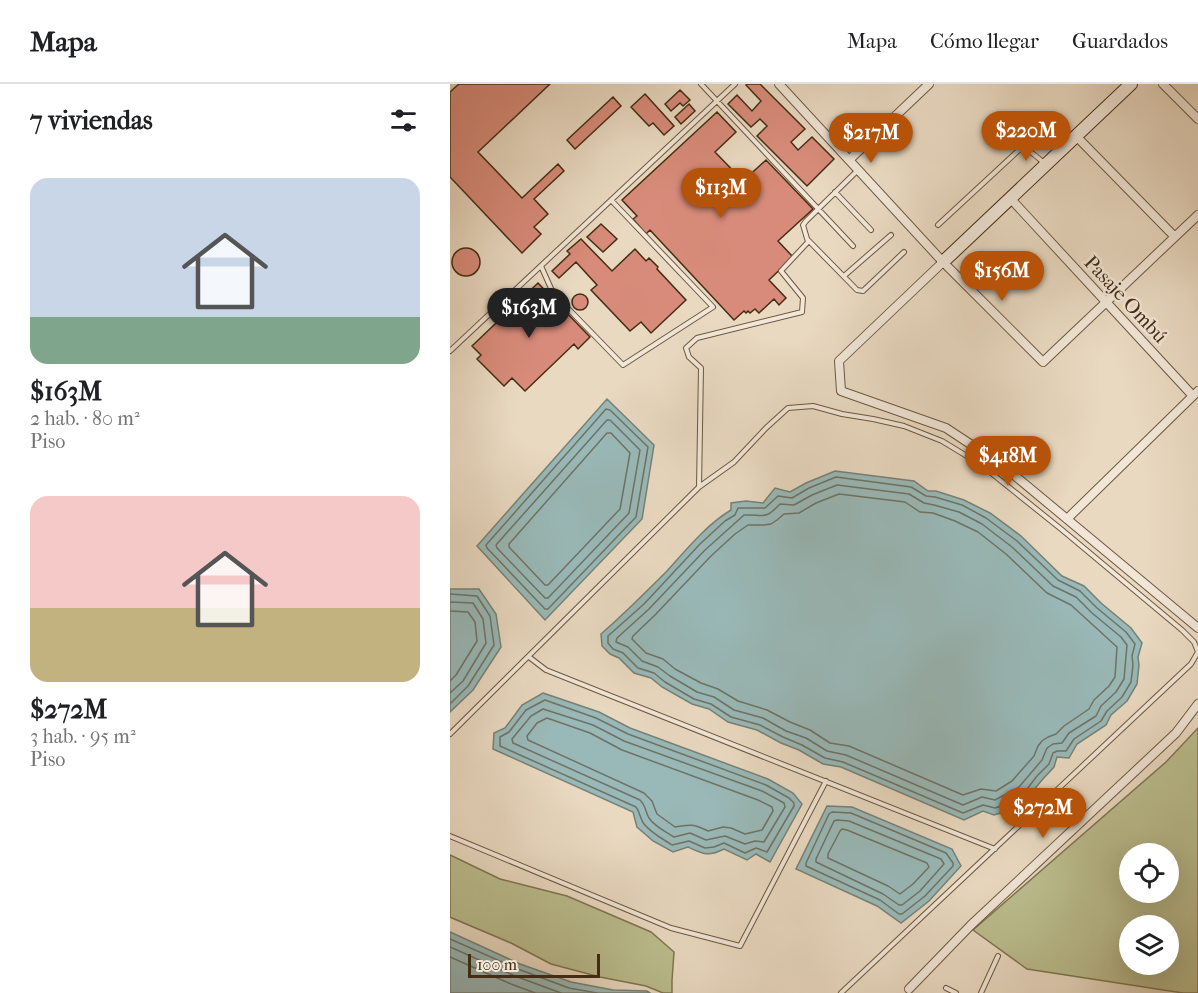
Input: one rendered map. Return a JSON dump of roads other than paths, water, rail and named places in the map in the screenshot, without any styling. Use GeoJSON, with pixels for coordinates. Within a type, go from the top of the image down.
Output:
{"type":"FeatureCollection","features":[{"type":"Feature","properties":{"kind":"street"},"geometry":{"type":"LineString","coordinates":[[779,84],[943,262],[1043,362],[1198,215]]}},
{"type":"Feature","properties":{"kind":"street"},"geometry":{"type":"LineString","coordinates":[[849,160],[929,84]]}},
{"type":"Feature","properties":{"kind":"street"},"geometry":{"type":"LineString","coordinates":[[1131,84],[839,362],[841,391],[946,428],[1002,465],[1198,628]]}},
{"type":"Feature","properties":{"kind":"street"},"geometry":{"type":"LineString","coordinates":[[1163,84],[1198,119]]}},
{"type":"Feature","properties":{"kind":"street"},"geometry":{"type":"LineString","coordinates":[[1076,136],[1175,237]]}},
{"type":"Feature","properties":{"kind":"street","name":"Pasaje Ombú"},"geometry":{"type":"LineString","coordinates":[[1010,198],[1106,302],[1196,394]]}},
{"type":"Feature","properties":{"kind":"street"},"geometry":{"type":"LineString","coordinates":[[1066,519],[1196,394]]}},
{"type":"Feature","properties":{"kind":"street"},"geometry":{"type":"LineString","coordinates":[[909,989],[971,925],[1176,733],[1198,704]]}},
{"type":"Feature","properties":{"kind":"lane"},"geometry":{"type":"LineString","coordinates":[[701,84],[853,246]]}},
{"type":"Feature","properties":{"kind":"lane"},"geometry":{"type":"LineString","coordinates":[[450,351],[735,84]]}},
{"type":"Feature","properties":{"kind":"lane"},"geometry":{"type":"LineString","coordinates":[[938,225],[1019,150],[1030,153],[1046,165]]}},
{"type":"Feature","properties":{"kind":"lane"},"geometry":{"type":"LineString","coordinates":[[858,170],[803,225],[808,239],[857,290],[863,291],[904,252]]}},
{"type":"Feature","properties":{"kind":"lane"},"geometry":{"type":"LineString","coordinates":[[835,192],[871,230]]}},
{"type":"Feature","properties":{"kind":"lane"},"geometry":{"type":"LineString","coordinates":[[540,266],[553,293],[623,365],[713,307],[611,200]]}},
{"type":"Feature","properties":{"kind":"lane"},"geometry":{"type":"LineString","coordinates":[[844,276],[891,235]]}},
{"type":"Feature","properties":{"kind":"lane"},"geometry":{"type":"LineString","coordinates":[[699,487],[701,368],[689,357],[686,348],[697,338],[802,312],[802,298],[781,271],[803,249],[808,239]]}},
{"type":"Feature","properties":{"kind":"lane"},"geometry":{"type":"LineString","coordinates":[[450,734],[699,487],[734,462],[788,408],[813,406],[904,426],[942,441],[980,464],[1182,630],[1194,642],[1198,652],[1191,664],[841,993]]}},
{"type":"Feature","properties":{"kind":"lane"},"geometry":{"type":"LineString","coordinates":[[529,657],[546,670],[995,849]]}},
{"type":"Feature","properties":{"kind":"lane"},"geometry":{"type":"LineString","coordinates":[[450,836],[671,928],[740,946],[826,781]]}},
{"type":"Feature","properties":{"kind":"lane"},"geometry":{"type":"LineString","coordinates":[[981,993],[998,956]]}},
{"type":"Feature","properties":{"kind":"lane"},"geometry":{"type":"LineString","coordinates":[[946,988],[956,993]]}},
{"type":"Feature","properties":{"kind":"water"},"geometry":{"type":"Polygon","coordinates":[[[607,399],[654,445],[642,519],[545,620],[477,546],[607,399]]]}},
{"type":"Feature","properties":{"kind":"water"},"geometry":{"type":"Polygon","coordinates":[[[835,471],[914,481],[928,491],[936,491],[964,500],[990,513],[1021,536],[1062,576],[1084,586],[1131,628],[1142,643],[1138,657],[1137,684],[1127,701],[1111,715],[1106,725],[1077,744],[1069,758],[1057,757],[1054,767],[1028,797],[1007,811],[994,815],[983,811],[964,820],[841,767],[823,764],[757,730],[728,722],[709,709],[692,704],[651,678],[634,673],[602,646],[601,634],[666,572],[705,530],[731,510],[731,503],[746,501],[763,503],[775,488],[790,492],[835,471]]]}},
{"type":"Feature","properties":{"kind":"water"},"geometry":{"type":"Polygon","coordinates":[[[450,589],[479,589],[496,614],[501,647],[473,690],[450,712],[450,589]]]}},
{"type":"Feature","properties":{"kind":"water"},"geometry":{"type":"Polygon","coordinates":[[[543,693],[599,712],[630,728],[768,779],[793,793],[802,804],[770,862],[756,854],[747,860],[724,849],[706,854],[688,847],[673,852],[653,841],[637,827],[633,812],[493,749],[494,733],[505,728],[522,705],[543,693]]]}},
{"type":"Feature","properties":{"kind":"water"},"geometry":{"type":"Polygon","coordinates":[[[827,806],[852,807],[952,849],[961,866],[929,901],[901,923],[877,906],[796,869],[827,806]]]}},
{"type":"Feature","properties":{"kind":"water"},"geometry":{"type":"Polygon","coordinates":[[[450,932],[520,964],[571,982],[613,990],[650,993],[450,993],[450,932]]]}}]}
